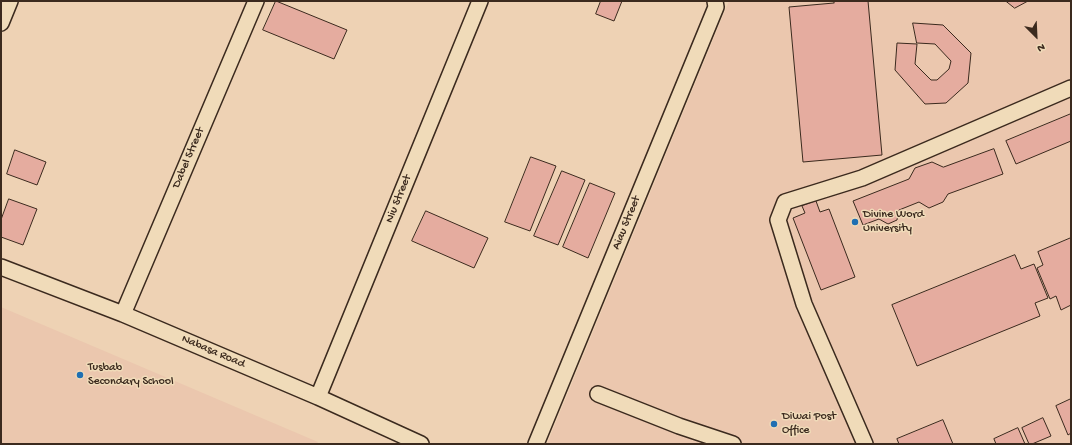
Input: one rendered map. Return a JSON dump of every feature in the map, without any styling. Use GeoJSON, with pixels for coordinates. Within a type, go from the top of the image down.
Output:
{"type":"FeatureCollection","features":[{"type":"Feature","properties":{"kind":"street"},"geometry":{"type":"LineString","coordinates":[[1,23],[10,1]]}},
{"type":"Feature","properties":{"kind":"street","name":"Dabel Street"},"geometry":{"type":"LineString","coordinates":[[123,314],[256,1]]}},
{"type":"Feature","properties":{"kind":"street","name":"Niu Street"},"geometry":{"type":"LineString","coordinates":[[318,397],[480,1]]}},
{"type":"Feature","properties":{"kind":"street","name":"Aiau Street"},"geometry":{"type":"LineString","coordinates":[[536,444],[716,7],[716,1]]}},
{"type":"Feature","properties":{"kind":"street"},"geometry":{"type":"LineString","coordinates":[[865,444],[804,304],[778,220],[785,202],[862,178],[1071,88]]}},
{"type":"Feature","properties":{"kind":"street","name":"Nabasa Road"},"geometry":{"type":"LineString","coordinates":[[1,267],[123,314],[318,397],[421,444]]}},
{"type":"Feature","properties":{"kind":"street"},"geometry":{"type":"LineString","coordinates":[[598,394],[679,426],[733,444]]}},
{"type":"Feature","properties":{"kind":"shaded area","name":"Divine Word University"},"geometry":{"type":"Polygon","coordinates":[[[729,1],[1071,1],[1071,444],[547,444],[729,1]]]}},
{"type":"Feature","properties":{"kind":"shaded area","name":"Tusbab Secondary School"},"geometry":{"type":"Polygon","coordinates":[[[1,307],[318,442],[317,444],[1,444],[1,307]]]}},
{"type":"Feature","properties":{"kind":"building"},"geometry":{"type":"Polygon","coordinates":[[[276,1],[347,30],[334,59],[263,30],[276,1]]]}},
{"type":"Feature","properties":{"kind":"building"},"geometry":{"type":"Polygon","coordinates":[[[601,1],[622,1],[614,21],[596,14],[601,1]]]}},
{"type":"Feature","properties":{"kind":"building"},"geometry":{"type":"Polygon","coordinates":[[[833,1],[868,1],[882,155],[803,162],[789,7],[834,3],[833,1]]]}},
{"type":"Feature","properties":{"kind":"building"},"geometry":{"type":"Polygon","coordinates":[[[1006,1],[1028,1],[1015,8],[1006,1]]]}},
{"type":"Feature","properties":{"kind":"building"},"geometry":{"type":"Polygon","coordinates":[[[913,23],[943,25],[971,53],[968,83],[946,103],[925,104],[895,70],[897,43],[917,44],[915,64],[931,80],[937,80],[949,69],[951,61],[935,44],[917,43],[913,23]]]}},
{"type":"Feature","properties":{"kind":"building"},"geometry":{"type":"Polygon","coordinates":[[[1071,114],[1071,141],[1016,164],[1006,141],[1071,114]]]}},
{"type":"Feature","properties":{"kind":"building"},"geometry":{"type":"Polygon","coordinates":[[[994,149],[1003,174],[948,194],[943,202],[929,208],[919,202],[899,210],[897,220],[888,224],[879,219],[863,225],[853,201],[909,179],[915,168],[932,162],[943,167],[994,149]]]}},
{"type":"Feature","properties":{"kind":"building"},"geometry":{"type":"Polygon","coordinates":[[[15,150],[46,162],[37,185],[7,174],[15,150]]]}},
{"type":"Feature","properties":{"kind":"building"},"geometry":{"type":"Polygon","coordinates":[[[531,157],[556,166],[530,231],[505,222],[531,157]]]}},
{"type":"Feature","properties":{"kind":"building"},"geometry":{"type":"Polygon","coordinates":[[[562,171],[585,180],[558,245],[534,236],[562,171]]]}},
{"type":"Feature","properties":{"kind":"building"},"geometry":{"type":"Polygon","coordinates":[[[590,183],[615,193],[588,258],[563,247],[590,183]]]}},
{"type":"Feature","properties":{"kind":"building"},"geometry":{"type":"Polygon","coordinates":[[[9,199],[37,209],[23,245],[1,237],[1,220],[9,199]]]}},
{"type":"Feature","properties":{"kind":"building"},"geometry":{"type":"Polygon","coordinates":[[[816,201],[820,212],[829,209],[855,277],[821,290],[793,218],[805,213],[802,206],[816,201]]]}},
{"type":"Feature","properties":{"kind":"building"},"geometry":{"type":"Polygon","coordinates":[[[426,211],[488,238],[474,268],[412,241],[426,211]]]}},
{"type":"Feature","properties":{"kind":"building"},"geometry":{"type":"Polygon","coordinates":[[[1071,238],[1071,305],[1061,310],[1056,296],[1050,299],[1037,268],[1043,265],[1038,252],[1071,238]]]}},
{"type":"Feature","properties":{"kind":"building"},"geometry":{"type":"Polygon","coordinates":[[[1015,255],[1021,269],[1034,264],[1048,298],[1035,303],[1040,316],[917,366],[892,305],[1015,255]]]}},
{"type":"Feature","properties":{"kind":"building"},"geometry":{"type":"Polygon","coordinates":[[[1071,399],[1071,433],[1068,435],[1056,406],[1071,399]]]}},
{"type":"Feature","properties":{"kind":"building"},"geometry":{"type":"Polygon","coordinates":[[[1043,418],[1051,436],[1029,444],[1022,428],[1043,418]]]}},
{"type":"Feature","properties":{"kind":"building"},"geometry":{"type":"Polygon","coordinates":[[[943,420],[953,444],[899,444],[897,439],[943,420]]]}},
{"type":"Feature","properties":{"kind":"building"},"geometry":{"type":"Polygon","coordinates":[[[1018,428],[1025,444],[996,444],[994,439],[1018,428]]]}},
{"type":"Feature","properties":{"kind":"place","name":"Divine Word University"},"geometry":{"type":"Point","coordinates":[855,222]}},
{"type":"Feature","properties":{"kind":"place","name":"Tusbab Secondary School"},"geometry":{"type":"Point","coordinates":[80,375]}},
{"type":"Feature","properties":{"kind":"place","name":"Diwai Post Office"},"geometry":{"type":"Point","coordinates":[774,424]}}]}
